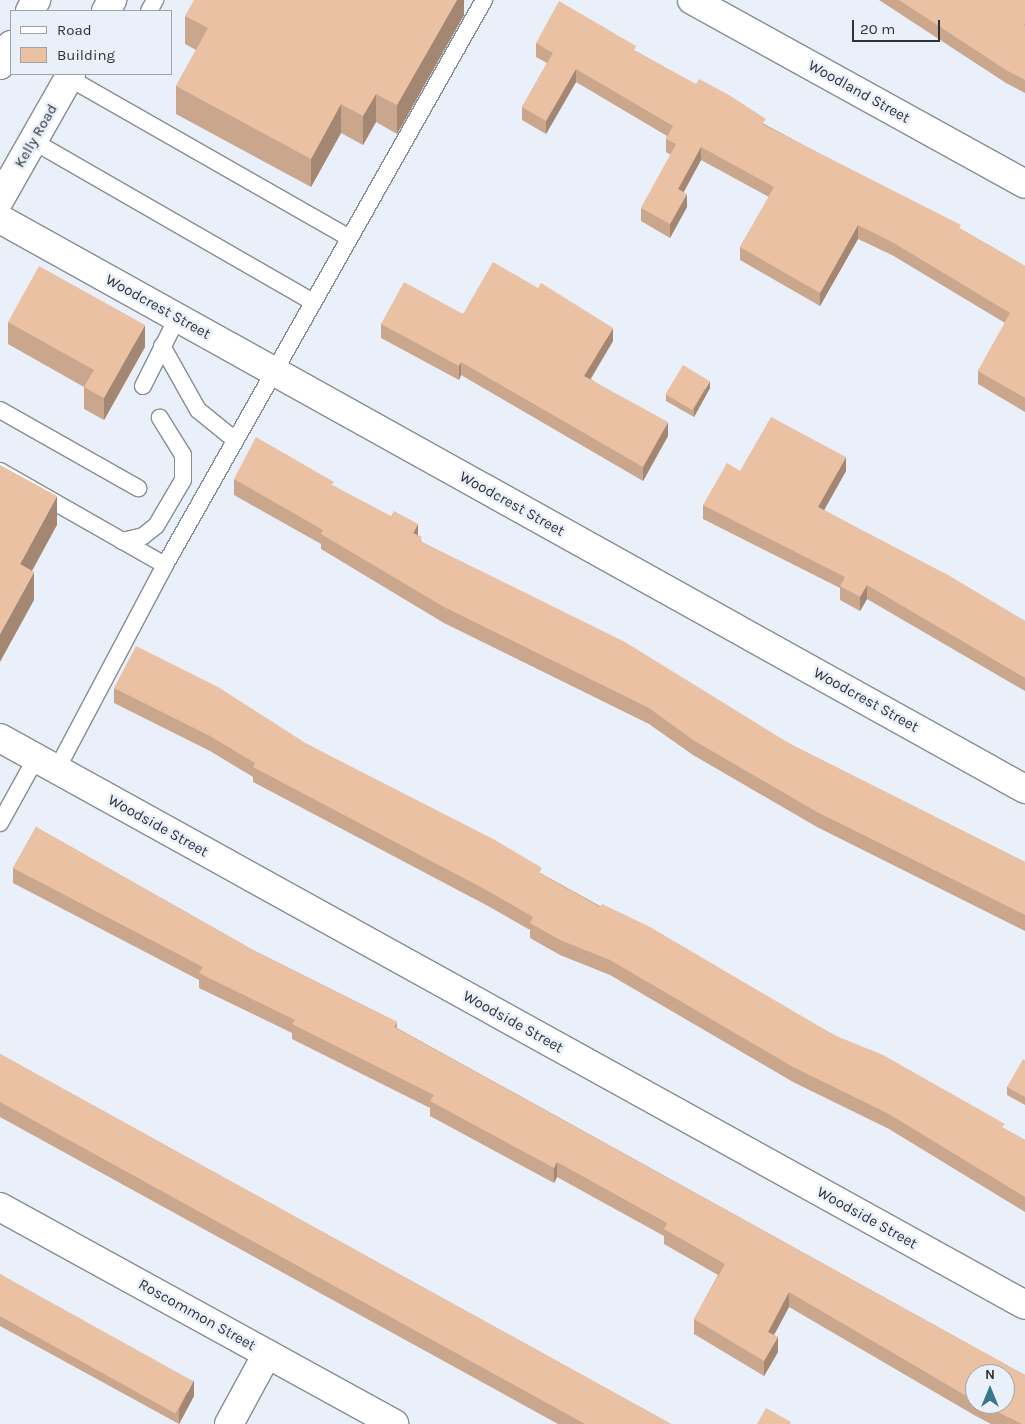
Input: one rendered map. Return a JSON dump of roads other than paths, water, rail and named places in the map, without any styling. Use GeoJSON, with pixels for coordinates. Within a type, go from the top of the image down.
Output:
{"type":"FeatureCollection","features":[{"type":"Feature","properties":{"kind":"street","name":"Woodland Street"},"geometry":{"type":"LineString","coordinates":[[692,0],[1025,184]]}},
{"type":"Feature","properties":{"kind":"street"},"geometry":{"type":"LineString","coordinates":[[0,66],[10,47]]}},
{"type":"Feature","properties":{"kind":"street","name":"Kelly Road"},"geometry":{"type":"LineString","coordinates":[[0,199],[70,76]]}},
{"type":"Feature","properties":{"kind":"street","name":"Woodcrest Street"},"geometry":{"type":"LineString","coordinates":[[0,219],[1025,788]]}},
{"type":"Feature","properties":{"kind":"street","name":"Woodside Street"},"geometry":{"type":"LineString","coordinates":[[0,738],[1025,1305]]}},
{"type":"Feature","properties":{"kind":"street","name":"Roscommon Street"},"geometry":{"type":"LineString","coordinates":[[0,1207],[394,1424]]}},
{"type":"Feature","properties":{"kind":"street"},"geometry":{"type":"LineString","coordinates":[[229,1424],[267,1354]]}},
{"type":"Feature","properties":{"kind":"lane"},"geometry":{"type":"LineString","coordinates":[[0,823],[46,764],[165,565],[484,0]]}},
{"type":"Feature","properties":{"kind":"lane"},"geometry":{"type":"LineString","coordinates":[[70,76],[349,238]]}},
{"type":"Feature","properties":{"kind":"lane"},"geometry":{"type":"LineString","coordinates":[[33,141],[312,302]]}},
{"type":"Feature","properties":{"kind":"lane"},"geometry":{"type":"LineString","coordinates":[[142,386],[177,318]]}},
{"type":"Feature","properties":{"kind":"lane"},"geometry":{"type":"LineString","coordinates":[[162,346],[198,410],[235,440]]}},
{"type":"Feature","properties":{"kind":"lane"},"geometry":{"type":"LineString","coordinates":[[0,410],[138,488]]}},
{"type":"Feature","properties":{"kind":"lane"},"geometry":{"type":"LineString","coordinates":[[122,542],[142,536],[156,526],[183,480],[183,455],[160,418]]}},
{"type":"Feature","properties":{"kind":"lane"},"geometry":{"type":"LineString","coordinates":[[0,471],[165,565]]}}]}
